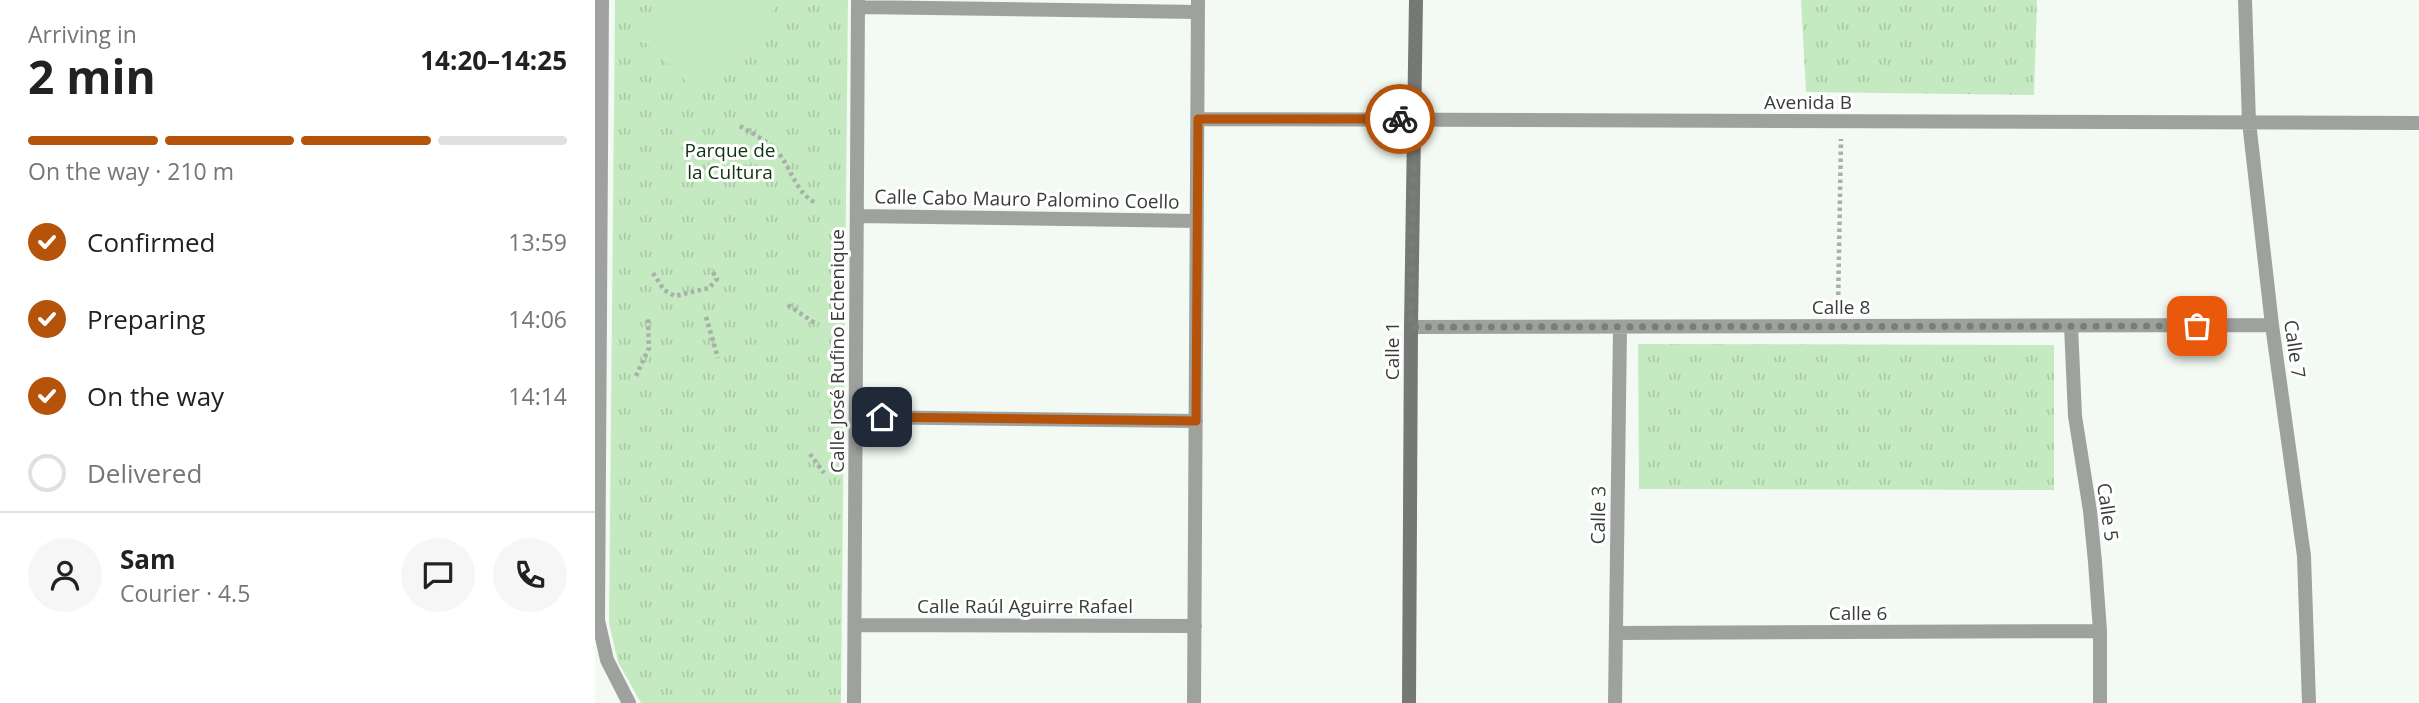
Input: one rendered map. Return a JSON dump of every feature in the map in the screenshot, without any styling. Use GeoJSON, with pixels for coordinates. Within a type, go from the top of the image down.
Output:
{"type":"FeatureCollection","features":[{"type":"Feature","properties":{"kind":"street"},"geometry":{"type":"LineString","coordinates":[[602,0],[597,423],[598,620],[607,660],[629,703]]}},
{"type":"Feature","properties":{"kind":"street","name":"Calle 1"},"geometry":{"type":"LineString","coordinates":[[1409,703],[1416,0]]}},
{"type":"Feature","properties":{"kind":"street","name":"Calle 7"},"geometry":{"type":"LineString","coordinates":[[2245,0],[2249,122],[2272,325],[2304,556],[2309,703]]}},
{"type":"Feature","properties":{"kind":"street"},"geometry":{"type":"LineString","coordinates":[[858,4],[1198,6],[1194,703]]}},
{"type":"Feature","properties":{"kind":"street","name":"Calle José Rufino Echenique"},"geometry":{"type":"LineString","coordinates":[[854,703],[858,4]]}},
{"type":"Feature","properties":{"kind":"street","name":"Avenida B"},"geometry":{"type":"LineString","coordinates":[[1198,119],[2419,123]]}},
{"type":"Feature","properties":{"kind":"street","name":"Calle Cabo Mauro Palomino Coello"},"geometry":{"type":"LineString","coordinates":[[857,216],[1197,221]]}},
{"type":"Feature","properties":{"kind":"street","name":"Calle 8"},"geometry":{"type":"LineString","coordinates":[[1411,327],[2272,325]]}},
{"type":"Feature","properties":{"kind":"street","name":"Calle 5"},"geometry":{"type":"LineString","coordinates":[[2071,326],[2075,416],[2090,511],[2100,631],[2100,703]]}},
{"type":"Feature","properties":{"kind":"street","name":"Calle 3"},"geometry":{"type":"LineString","coordinates":[[1615,703],[1620,327]]}},
{"type":"Feature","properties":{"kind":"street"},"geometry":{"type":"LineString","coordinates":[[856,417],[1196,421]]}},
{"type":"Feature","properties":{"kind":"street","name":"Calle Raúl Aguirre Rafael"},"geometry":{"type":"LineString","coordinates":[[855,625],[1195,626]]}},
{"type":"Feature","properties":{"kind":"street","name":"Calle 6"},"geometry":{"type":"LineString","coordinates":[[1616,633],[2100,631]]}},
{"type":"Feature","properties":{"kind":"path"},"geometry":{"type":"LineString","coordinates":[[1837,327],[1842,121]]}},
{"type":"Feature","properties":{"kind":"path"},"geometry":{"type":"LineString","coordinates":[[740,126],[771,145],[805,195],[817,203]]}},
{"type":"Feature","properties":{"kind":"path"},"geometry":{"type":"LineString","coordinates":[[653,273],[664,290],[675,296],[709,288],[717,279],[711,269]]}},
{"type":"Feature","properties":{"kind":"path"},"geometry":{"type":"LineString","coordinates":[[788,305],[816,324]]}},
{"type":"Feature","properties":{"kind":"path"},"geometry":{"type":"LineString","coordinates":[[706,317],[717,358]]}},
{"type":"Feature","properties":{"kind":"path"},"geometry":{"type":"LineString","coordinates":[[636,376],[649,348],[648,319]]}},
{"type":"Feature","properties":{"kind":"path"},"geometry":{"type":"LineString","coordinates":[[810,454],[824,473]]}},
{"type":"Feature","properties":{"kind":"green space","name":"Parque de la Cultura"},"geometry":{"type":"Polygon","coordinates":[[[615,0],[848,0],[841,703],[641,703],[618,662],[609,623],[615,0]]]}},
{"type":"Feature","properties":{"kind":"green space"},"geometry":{"type":"Polygon","coordinates":[[[670,0],[773,0],[778,5],[696,91],[637,35],[670,0]]]}},
{"type":"Feature","properties":{"kind":"green space"},"geometry":{"type":"Polygon","coordinates":[[[1801,0],[2037,0],[2034,95],[1806,92],[1801,0]]]}},
{"type":"Feature","properties":{"kind":"green space"},"geometry":{"type":"Polygon","coordinates":[[[1638,344],[2054,345],[2054,490],[1639,489],[1638,344]]]}},
{"type":"Feature","properties":{"kind":"way so far"},"geometry":{"type":"LineString","coordinates":[[1400,119],[1414,119],[1411,327],[2197,326]]}},
{"type":"Feature","properties":{"kind":"route"},"geometry":{"type":"LineString","coordinates":[[882,417],[1196,421],[1198,119],[1400,119]]}}]}
